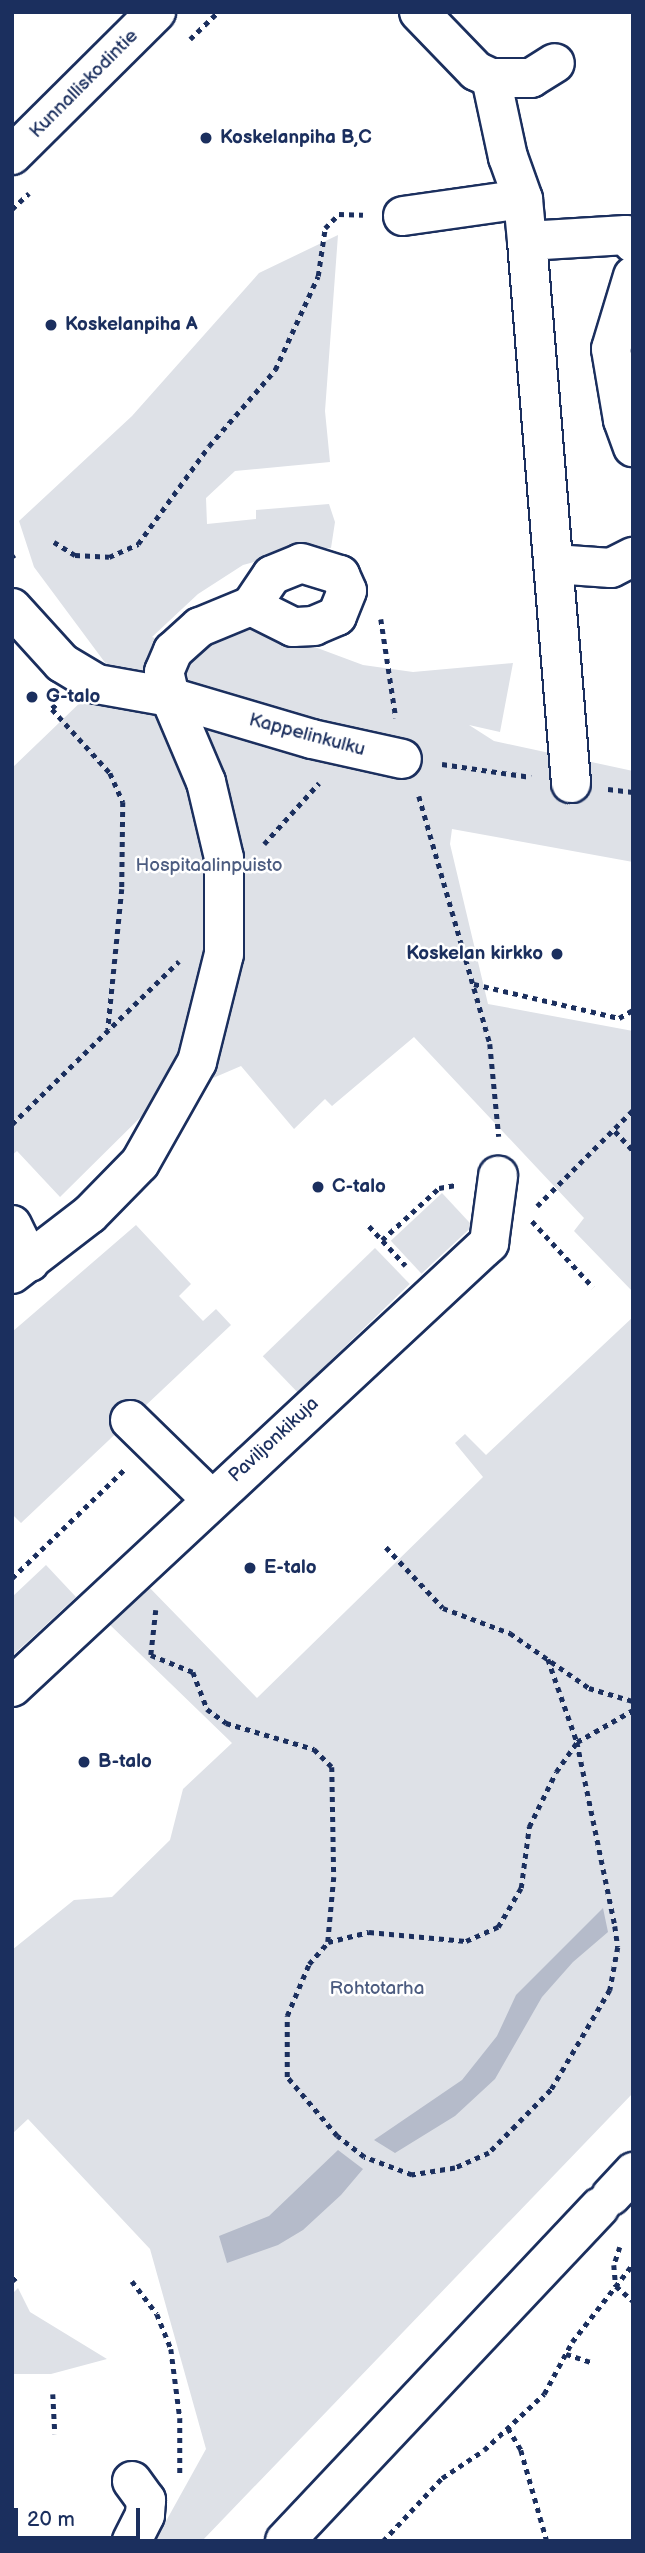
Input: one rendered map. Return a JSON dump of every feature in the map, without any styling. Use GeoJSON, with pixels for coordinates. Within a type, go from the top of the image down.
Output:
{"type":"FeatureCollection","features":[{"type":"Feature","properties":{"kind":"street","name":"Kunnalliskodintie"},"geometry":{"type":"LineString","coordinates":[[12,155],[156,12]]}},
{"type":"Feature","properties":{"kind":"street"},"geometry":{"type":"LineString","coordinates":[[419,12],[475,71],[491,78],[531,78],[555,63]]}},
{"type":"Feature","properties":{"kind":"street"},"geometry":{"type":"LineString","coordinates":[[491,78],[508,157],[523,199],[571,783]]}},
{"type":"Feature","properties":{"kind":"street"},"geometry":{"type":"LineString","coordinates":[[403,216],[523,199]]}},
{"type":"Feature","properties":{"kind":"street"},"geometry":{"type":"LineString","coordinates":[[527,241],[626,235],[633,243]]}},
{"type":"Feature","properties":{"kind":"street"},"geometry":{"type":"LineString","coordinates":[[629,428],[611,349],[633,276]]}},
{"type":"Feature","properties":{"kind":"street"},"geometry":{"type":"LineString","coordinates":[[554,564],[611,568],[633,557]]}},
{"type":"Feature","properties":{"kind":"street"},"geometry":{"type":"LineString","coordinates":[[12,1225],[21,1268],[90,1214],[140,1163],[197,1062],[217,996],[226,922],[224,858],[206,782],[170,697],[164,673],[173,651],[200,627],[251,606],[272,575],[285,568],[309,564],[340,575],[346,591],[345,604],[327,622],[293,626],[251,606]]}},
{"type":"Feature","properties":{"kind":"street","name":"Kappelinkulku"},"geometry":{"type":"LineString","coordinates":[[12,608],[62,663],[97,684],[170,697],[312,739],[402,759]]}},
{"type":"Feature","properties":{"kind":"street","name":"Paviljonkikuja"},"geometry":{"type":"LineString","coordinates":[[12,1687],[489,1243],[498,1176]]}},
{"type":"Feature","properties":{"kind":"street"},"geometry":{"type":"LineString","coordinates":[[141,1431],[211,1499]]}},
{"type":"Feature","properties":{"kind":"street"},"geometry":{"type":"LineString","coordinates":[[285,2541],[615,2192]]}},
{"type":"Feature","properties":{"kind":"street"},"geometry":{"type":"LineString","coordinates":[[132,2482],[146,2500],[145,2515],[132,2541]]}},
{"type":"Feature","properties":{"kind":"path"},"geometry":{"type":"LineString","coordinates":[[54,542],[75,555],[109,557],[138,544],[209,446],[275,370],[318,276],[325,228],[339,214],[403,216]]}},
{"type":"Feature","properties":{"kind":"path"},"geometry":{"type":"LineString","coordinates":[[340,575],[377,593],[402,759],[428,817],[490,1044],[499,1111],[498,1176],[439,1188],[382,1241]]}},
{"type":"Feature","properties":{"kind":"path"},"geometry":{"type":"LineString","coordinates":[[86,677],[52,709],[110,773],[123,802],[122,902],[108,1030]]}},
{"type":"Feature","properties":{"kind":"path"},"geometry":{"type":"LineString","coordinates":[[402,759],[633,792]]}},
{"type":"Feature","properties":{"kind":"path"},"geometry":{"type":"LineString","coordinates":[[474,984],[619,1018],[633,1010]]}},
{"type":"Feature","properties":{"kind":"path"},"geometry":{"type":"LineString","coordinates":[[593,1287],[527,1215],[615,1131],[633,1110]]}},
{"type":"Feature","properties":{"kind":"path"},"geometry":{"type":"LineString","coordinates":[[615,1131],[633,1150]]}},
{"type":"Feature","properties":{"kind":"path"},"geometry":{"type":"LineString","coordinates":[[369,1226],[432,1294]]}},
{"type":"Feature","properties":{"kind":"path"},"geometry":{"type":"LineString","coordinates":[[12,1578],[141,1431]]}},
{"type":"Feature","properties":{"kind":"path"},"geometry":{"type":"LineString","coordinates":[[386,1547],[443,1608],[510,1633],[589,1688],[633,1701]]}},
{"type":"Feature","properties":{"kind":"path"},"geometry":{"type":"LineString","coordinates":[[130,1576],[155,1606],[158,1617],[151,1655],[193,1672],[207,1709],[226,1723],[314,1749],[332,1767],[334,1877],[328,1942]]}},
{"type":"Feature","properties":{"kind":"path"},"geometry":{"type":"LineString","coordinates":[[548,1659],[577,1742],[615,1926],[615,1969],[596,2019],[551,2090],[489,2153],[433,2174],[398,2173],[364,2157],[302,2099],[287,2077],[287,2016],[309,1964],[328,1942],[369,1932],[466,1941],[498,1927],[521,1888],[535,1810],[577,1742],[633,1710]]}},
{"type":"Feature","properties":{"kind":"path"},"geometry":{"type":"LineString","coordinates":[[383,2541],[442,2478],[508,2428],[544,2395],[566,2354],[633,2264]]}},
{"type":"Feature","properties":{"kind":"path"},"geometry":{"type":"LineString","coordinates":[[12,2281],[19,2274]]}},
{"type":"Feature","properties":{"kind":"path"},"geometry":{"type":"LineString","coordinates":[[132,2281],[157,2314],[171,2349],[180,2418],[180,2480]]}},
{"type":"Feature","properties":{"kind":"path"},"geometry":{"type":"LineString","coordinates":[[616,2286],[633,2301]]}},
{"type":"Feature","properties":{"kind":"path"},"geometry":{"type":"LineString","coordinates":[[566,2354],[593,2363]]}},
{"type":"Feature","properties":{"kind":"path"},"geometry":{"type":"LineString","coordinates":[[53,2394],[55,2434]]}},
{"type":"Feature","properties":{"kind":"path"},"geometry":{"type":"LineString","coordinates":[[508,2428],[521,2451],[547,2541]]}},
{"type":"Feature","properties":{"kind":"green space","name":"Hospitaalinpuisto"},"geometry":{"type":"Polygon","coordinates":[[[338,235],[325,411],[330,462],[235,471],[206,498],[207,524],[256,519],[256,510],[329,504],[335,522],[331,548],[298,550],[243,565],[198,594],[152,637],[190,651],[240,626],[261,627],[363,665],[413,672],[513,663],[500,732],[469,725],[494,741],[633,771],[633,862],[452,829],[450,844],[488,1004],[633,1031],[633,1292],[574,1231],[584,1218],[414,1037],[332,1106],[325,1099],[294,1129],[241,1066],[155,1103],[60,1197],[17,1151],[12,1155],[12,768],[112,672],[34,567],[19,521],[132,416],[259,273],[338,235]]]}},
{"type":"Feature","properties":{"kind":"green space"},"geometry":{"type":"Polygon","coordinates":[[[442,1193],[473,1226],[421,1274],[391,1241],[442,1193]]]}},
{"type":"Feature","properties":{"kind":"green space"},"geometry":{"type":"Polygon","coordinates":[[[136,1225],[191,1284],[179,1296],[203,1321],[216,1309],[231,1325],[21,1523],[12,1514],[12,1332],[136,1225]]]}},
{"type":"Feature","properties":{"kind":"green space"},"geometry":{"type":"Polygon","coordinates":[[[375,1248],[410,1284],[298,1392],[263,1356],[375,1248]]]}},
{"type":"Feature","properties":{"kind":"green space","name":"Rohtotarha"},"geometry":{"type":"Polygon","coordinates":[[[633,1317],[633,2093],[202,2541],[155,2541],[206,2449],[150,2249],[28,2119],[12,2134],[12,1950],[74,1900],[112,1897],[170,1840],[183,1789],[232,1743],[107,1622],[146,1584],[257,1698],[483,1477],[455,1443],[465,1434],[486,1455],[633,1317]]]}},
{"type":"Feature","properties":{"kind":"green space"},"geometry":{"type":"Polygon","coordinates":[[[46,1565],[76,1597],[12,1656],[12,1597],[46,1565]]]}},
{"type":"Feature","properties":{"kind":"green space"},"geometry":{"type":"Polygon","coordinates":[[[18,2288],[30,2312],[107,2359],[51,2374],[12,2374],[12,2294],[18,2288]]]}},
{"type":"Feature","properties":{"kind":"water"},"geometry":{"type":"Polygon","coordinates":[[[603,1908],[608,1932],[573,1962],[542,1997],[495,2079],[455,2116],[395,2153],[374,2140],[462,2080],[497,2036],[516,1995],[603,1908]]]}},
{"type":"Feature","properties":{"kind":"water"},"geometry":{"type":"Polygon","coordinates":[[[338,2150],[363,2169],[341,2195],[303,2230],[278,2245],[227,2263],[219,2236],[269,2216],[338,2150]]]}},
{"type":"Feature","properties":{"kind":"place","name":"Koskelanpiha B,C"},"geometry":{"type":"Point","coordinates":[206,138]}},
{"type":"Feature","properties":{"kind":"place","name":"Koskelanpiha A"},"geometry":{"type":"Point","coordinates":[51,325]}},
{"type":"Feature","properties":{"kind":"place","name":"G-talo"},"geometry":{"type":"Point","coordinates":[32,697]}},
{"type":"Feature","properties":{"kind":"place","name":"Koskelan kirkko"},"geometry":{"type":"Point","coordinates":[557,954]}},
{"type":"Feature","properties":{"kind":"place","name":"C-talo"},"geometry":{"type":"Point","coordinates":[318,1187]}},
{"type":"Feature","properties":{"kind":"place","name":"E-talo"},"geometry":{"type":"Point","coordinates":[250,1568]}},
{"type":"Feature","properties":{"kind":"place","name":"B-talo"},"geometry":{"type":"Point","coordinates":[84,1762]}}]}
